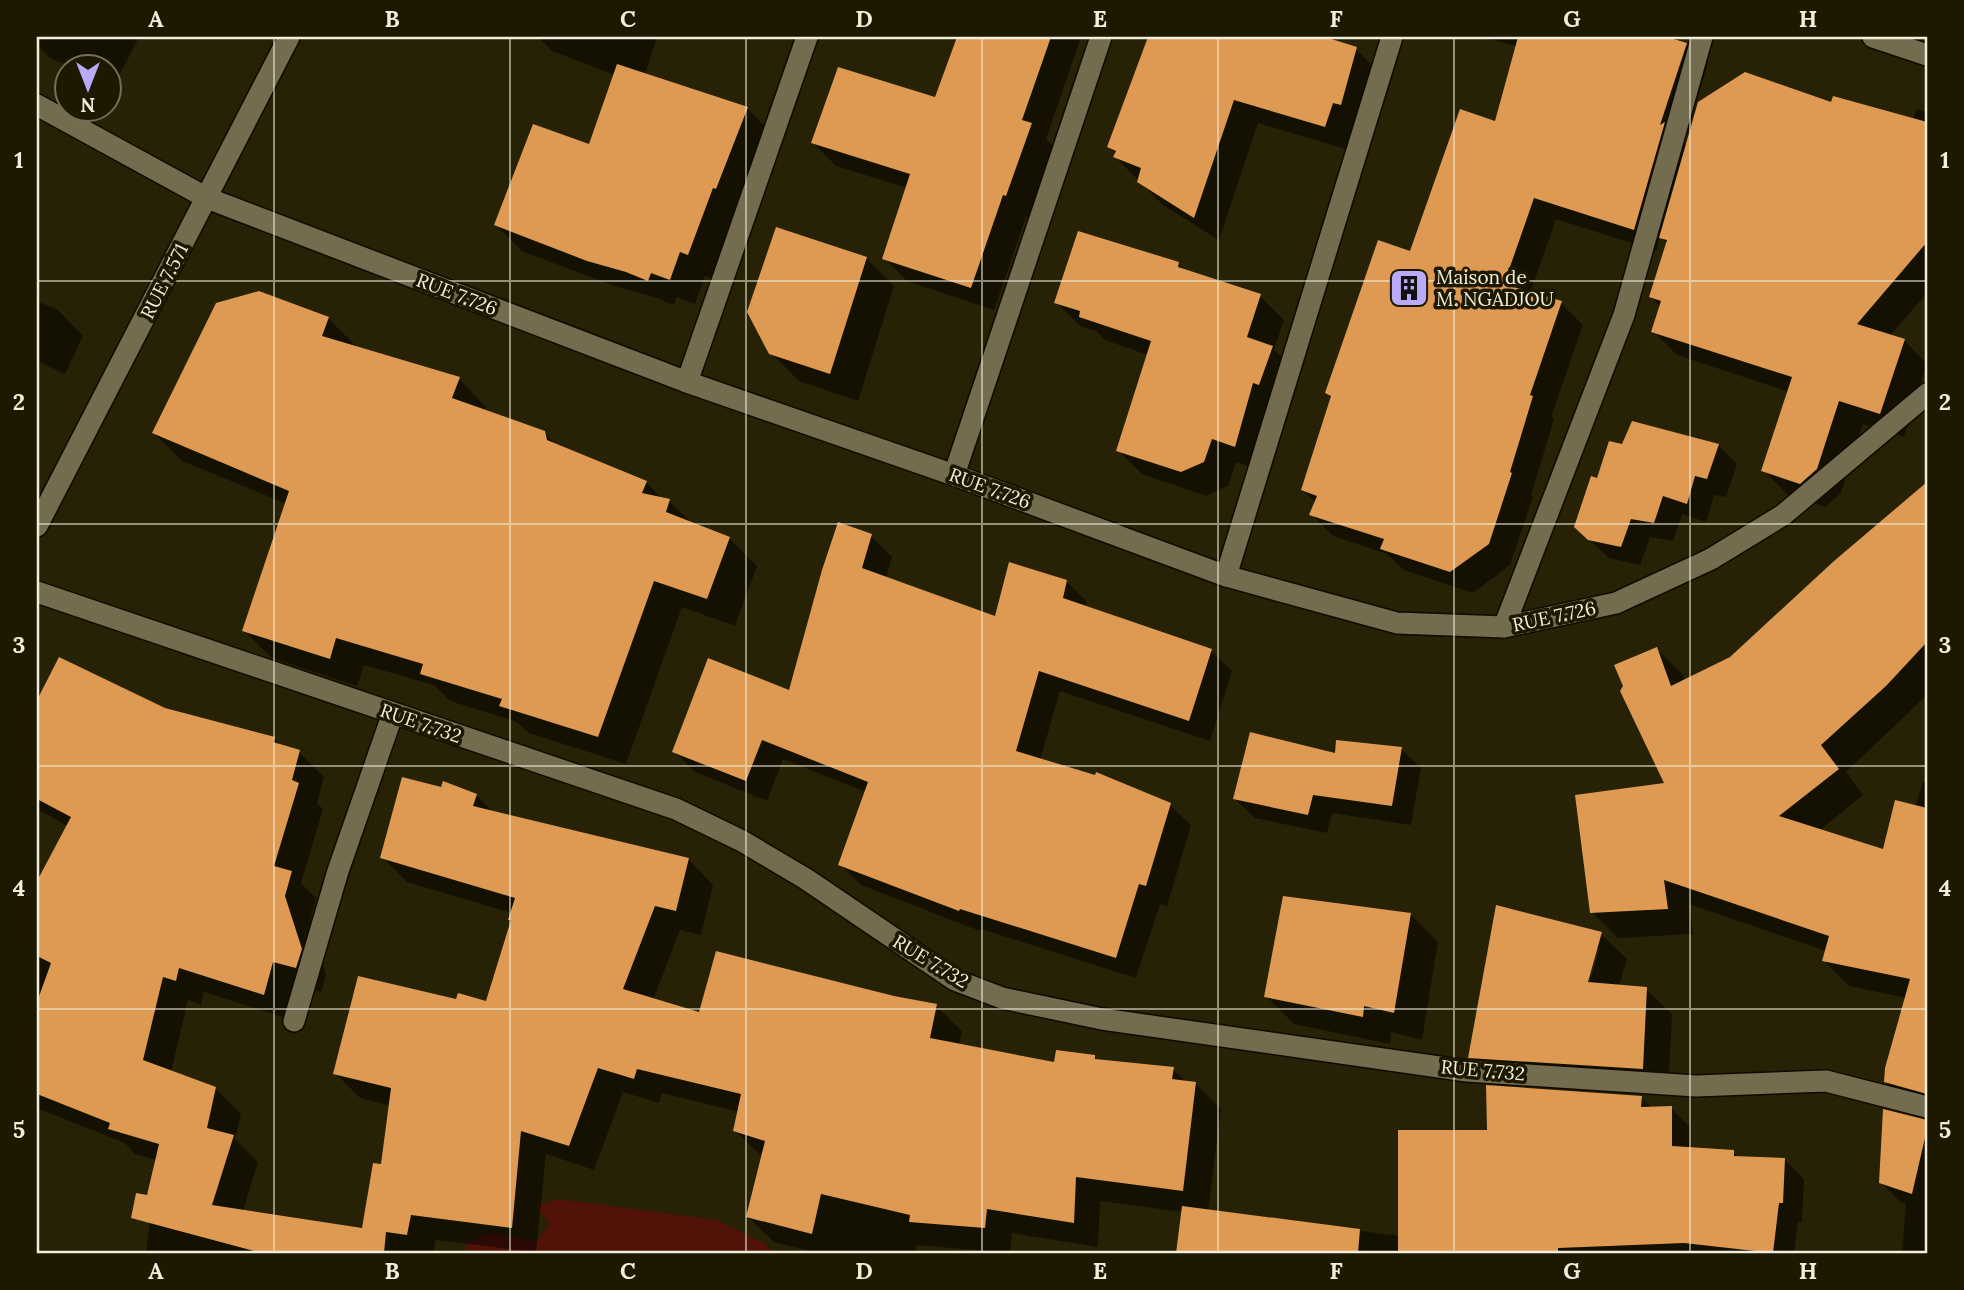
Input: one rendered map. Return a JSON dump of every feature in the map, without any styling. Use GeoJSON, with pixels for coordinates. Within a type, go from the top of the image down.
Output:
{"type":"FeatureCollection","features":[{"type":"Feature","properties":{"kind":"street","name":"RUE 7.571"},"geometry":{"type":"LineString","coordinates":[[37,526],[289,37]]}},
{"type":"Feature","properties":{"kind":"street"},"geometry":{"type":"LineString","coordinates":[[687,382],[807,37]]}},
{"type":"Feature","properties":{"kind":"street"},"geometry":{"type":"LineString","coordinates":[[954,475],[1101,37]]}},
{"type":"Feature","properties":{"kind":"street"},"geometry":{"type":"LineString","coordinates":[[1226,576],[1392,37]]}},
{"type":"Feature","properties":{"kind":"street"},"geometry":{"type":"LineString","coordinates":[[1504,627],[1625,315],[1702,37]]}},
{"type":"Feature","properties":{"kind":"street"},"geometry":{"type":"LineString","coordinates":[[1873,37],[1927,55]]}},
{"type":"Feature","properties":{"kind":"street","name":"RUE 7.726"},"geometry":{"type":"LineString","coordinates":[[37,105],[207,198],[687,382],[954,475],[1226,576],[1397,623],[1504,627],[1616,603],[1711,559],[1783,515],[1927,394]]}},
{"type":"Feature","properties":{"kind":"street","name":"RUE 7.732"},"geometry":{"type":"LineString","coordinates":[[37,592],[676,809],[742,841],[806,879],[955,980],[1002,998],[1102,1019],[1467,1070],[1696,1086],[1826,1082],[1927,1107]]}},
{"type":"Feature","properties":{"kind":"street"},"geometry":{"type":"LineString","coordinates":[[294,1021],[338,871],[393,713]]}},
{"type":"Feature","properties":{"kind":"shaded area"},"geometry":{"type":"Polygon","coordinates":[[[557,1199],[717,1220],[766,1244],[772,1253],[463,1253],[469,1242],[490,1233],[536,1241],[550,1224],[536,1207],[557,1199]]]}},
{"type":"Feature","properties":{"kind":"building"},"geometry":{"type":"Polygon","coordinates":[[[957,37],[1051,37],[1022,120],[1032,123],[1006,196],[1003,195],[971,288],[882,259],[910,174],[811,143],[838,67],[935,97],[957,37]]]}},
{"type":"Feature","properties":{"kind":"building"},"geometry":{"type":"Polygon","coordinates":[[[1148,37],[1325,37],[1357,47],[1341,105],[1333,103],[1325,127],[1234,100],[1194,218],[1137,182],[1141,168],[1113,157],[1116,151],[1107,147],[1148,37]]]}},
{"type":"Feature","properties":{"kind":"building"},"geometry":{"type":"Polygon","coordinates":[[[1518,37],[1667,37],[1687,43],[1660,125],[1665,122],[1634,230],[1534,198],[1504,284],[1562,301],[1530,395],[1533,396],[1510,472],[1512,473],[1489,544],[1450,572],[1380,549],[1384,539],[1309,515],[1317,496],[1301,490],[1331,396],[1325,393],[1378,240],[1410,251],[1460,109],[1495,121],[1518,37]]]}},
{"type":"Feature","properties":{"kind":"building"},"geometry":{"type":"Polygon","coordinates":[[[617,64],[748,107],[688,255],[680,252],[670,280],[651,273],[648,281],[494,225],[533,124],[589,144],[617,64]]]}},
{"type":"Feature","properties":{"kind":"building"},"geometry":{"type":"Polygon","coordinates":[[[1745,72],[1831,102],[1833,96],[1927,122],[1927,242],[1857,324],[1905,339],[1880,414],[1839,401],[1817,469],[1800,484],[1761,471],[1792,377],[1651,332],[1661,301],[1649,297],[1667,240],[1659,238],[1698,102],[1745,72]]]}},
{"type":"Feature","properties":{"kind":"building"},"geometry":{"type":"Polygon","coordinates":[[[776,227],[867,257],[830,374],[769,354],[747,312],[776,227]]]}},
{"type":"Feature","properties":{"kind":"building"},"geometry":{"type":"Polygon","coordinates":[[[1078,231],[1179,262],[1178,267],[1261,294],[1247,337],[1273,346],[1259,385],[1253,383],[1235,447],[1212,439],[1204,462],[1181,472],[1116,451],[1151,341],[1079,317],[1080,311],[1054,303],[1078,231]]]}},
{"type":"Feature","properties":{"kind":"building"},"geometry":{"type":"Polygon","coordinates":[[[259,291],[329,317],[322,336],[460,377],[452,398],[545,431],[547,440],[647,481],[642,493],[670,499],[666,512],[730,537],[707,599],[654,581],[598,737],[499,706],[502,699],[420,674],[423,664],[336,638],[330,659],[242,631],[289,491],[152,433],[216,303],[259,291]]]}},
{"type":"Feature","properties":{"kind":"building"},"geometry":{"type":"Polygon","coordinates":[[[1632,421],[1719,444],[1707,479],[1695,476],[1687,504],[1663,496],[1654,523],[1631,519],[1621,547],[1588,540],[1574,527],[1591,476],[1597,478],[1609,441],[1622,444],[1632,421]]]}},
{"type":"Feature","properties":{"kind":"building"},"geometry":{"type":"Polygon","coordinates":[[[1927,482],[1927,642],[1886,686],[1821,745],[1839,769],[1779,816],[1883,849],[1895,800],[1927,808],[1927,1094],[1884,1082],[1885,1068],[1910,979],[1822,961],[1829,936],[1664,880],[1668,909],[1590,913],[1575,795],[1664,783],[1620,691],[1623,686],[1614,665],[1657,647],[1671,686],[1730,657],[1834,561],[1927,482]]]}},
{"type":"Feature","properties":{"kind":"building"},"geometry":{"type":"Polygon","coordinates":[[[838,522],[872,534],[862,568],[995,616],[1009,562],[1067,580],[1063,598],[1212,649],[1189,721],[1039,671],[1016,751],[1095,775],[1096,772],[1171,803],[1146,886],[1139,884],[1116,958],[960,909],[959,911],[838,865],[868,782],[762,740],[746,781],[672,752],[708,658],[789,690],[838,522]]]}},
{"type":"Feature","properties":{"kind":"building"},"geometry":{"type":"Polygon","coordinates":[[[59,657],[165,708],[275,737],[273,742],[300,750],[292,780],[299,783],[274,866],[292,871],[285,896],[302,949],[296,968],[273,962],[264,995],[179,968],[176,981],[163,977],[143,1060],[216,1087],[207,1128],[234,1135],[212,1205],[362,1228],[373,1163],[381,1164],[391,1088],[333,1074],[358,976],[456,999],[458,993],[486,1001],[511,920],[508,920],[515,898],[380,858],[402,777],[441,787],[443,781],[477,794],[473,806],[689,858],[676,911],[655,906],[623,989],[699,1012],[716,951],[894,996],[937,1004],[930,1038],[1054,1062],[1056,1050],[1095,1055],[1095,1059],[1174,1067],[1172,1079],[1196,1082],[1183,1191],[1076,1177],[1074,1223],[987,1209],[985,1228],[909,1222],[910,1215],[821,1194],[812,1234],[746,1217],[765,1141],[733,1131],[741,1094],[637,1069],[634,1079],[598,1068],[569,1146],[521,1131],[512,1228],[411,1215],[407,1235],[386,1232],[384,1253],[262,1253],[131,1218],[136,1193],[147,1195],[159,1144],[108,1129],[110,1123],[37,1094],[37,1002],[51,963],[37,956],[37,881],[71,817],[37,799],[37,700],[59,657]]]}},
{"type":"Feature","properties":{"kind":"building"},"geometry":{"type":"Polygon","coordinates":[[[1250,732],[1335,753],[1336,740],[1402,747],[1392,806],[1313,795],[1308,815],[1233,799],[1250,732]]]}},
{"type":"Feature","properties":{"kind":"building"},"geometry":{"type":"Polygon","coordinates":[[[1283,896],[1411,913],[1394,1013],[1364,1006],[1363,1017],[1264,997],[1283,896]]]}},
{"type":"Feature","properties":{"kind":"building"},"geometry":{"type":"Polygon","coordinates":[[[1496,905],[1602,932],[1588,982],[1647,987],[1643,1069],[1468,1058],[1496,905]]]}},
{"type":"Feature","properties":{"kind":"building"},"geometry":{"type":"Polygon","coordinates":[[[1486,1085],[1642,1096],[1641,1107],[1672,1106],[1672,1146],[1734,1150],[1734,1156],[1785,1158],[1783,1203],[1779,1203],[1773,1253],[1684,1243],[1558,1248],[1558,1253],[1398,1253],[1398,1130],[1487,1130],[1486,1085]]]}},
{"type":"Feature","properties":{"kind":"building"},"geometry":{"type":"Polygon","coordinates":[[[1883,1109],[1927,1120],[1912,1194],[1879,1183],[1883,1109]]]}},
{"type":"Feature","properties":{"kind":"building"},"geometry":{"type":"Polygon","coordinates":[[[1182,1206],[1360,1229],[1358,1253],[1176,1253],[1182,1206]]]}},
{"type":"Feature","properties":{"kind":"place","name":"Maison de M. NGADJOU"},"geometry":{"type":"Point","coordinates":[1409,288]}}]}
